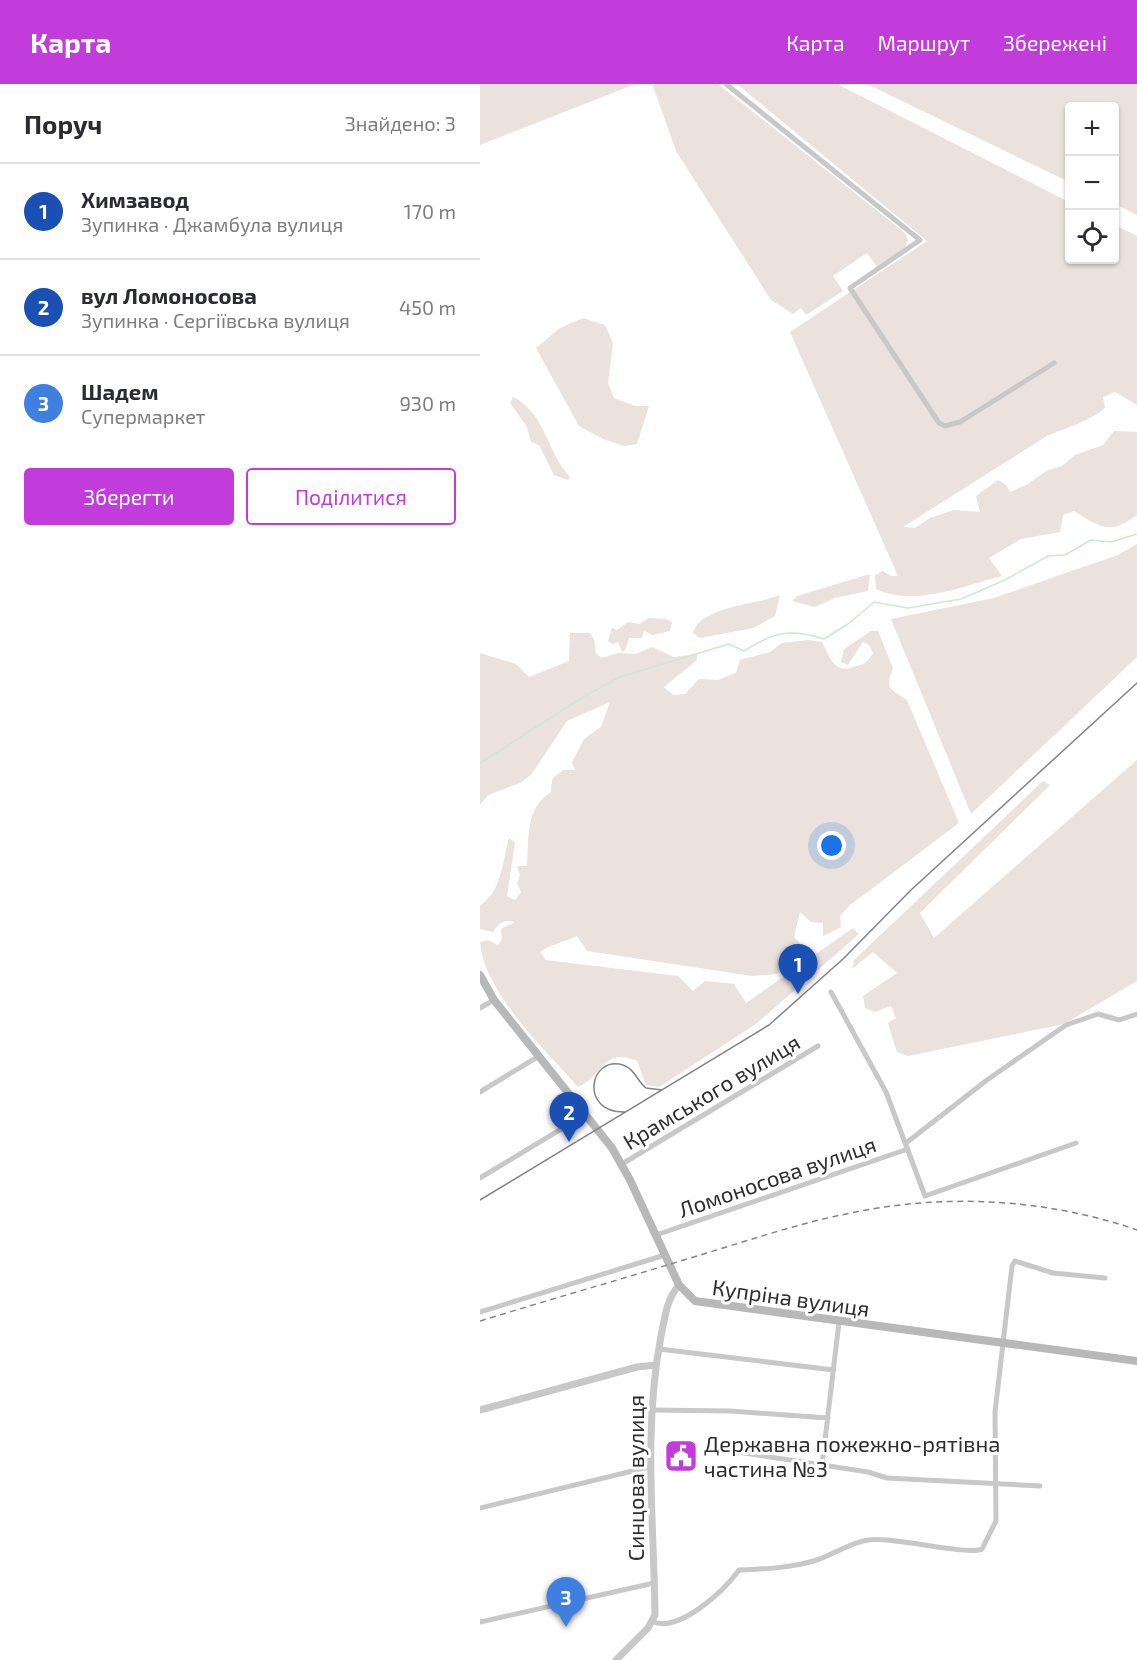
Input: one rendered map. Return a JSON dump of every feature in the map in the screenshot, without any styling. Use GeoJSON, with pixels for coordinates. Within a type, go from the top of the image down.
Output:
{"type":"FeatureCollection","features":[{"type":"Feature","properties":{"kind":"main road","name":"Купріна вулиця"},"geometry":{"type":"LineString","coordinates":[[480,975],[494,1000],[586,1114],[622,1164],[679,1286],[688,1297],[702,1303],[1137,1361]]}},
{"type":"Feature","properties":{"kind":"street"},"geometry":{"type":"LineString","coordinates":[[726,84],[920,240],[850,288],[939,423],[945,426],[960,422],[1054,363]]}},
{"type":"Feature","properties":{"kind":"street"},"geometry":{"type":"LineString","coordinates":[[831,992],[886,1092],[925,1196],[1076,1143]]}},
{"type":"Feature","properties":{"kind":"street"},"geometry":{"type":"LineString","coordinates":[[480,1008],[494,1000]]}},
{"type":"Feature","properties":{"kind":"street","name":"Ломоносова вулиця"},"geometry":{"type":"LineString","coordinates":[[656,1235],[907,1146],[987,1080],[1066,1025],[1098,1014],[1119,1020],[1137,1014]]}},
{"type":"Feature","properties":{"kind":"street","name":"Крамського вулиця"},"geometry":{"type":"LineString","coordinates":[[622,1164],[818,1046]]}},
{"type":"Feature","properties":{"kind":"street"},"geometry":{"type":"LineString","coordinates":[[480,1092],[539,1056]]}},
{"type":"Feature","properties":{"kind":"street"},"geometry":{"type":"LineString","coordinates":[[480,1178],[586,1114]]}},
{"type":"Feature","properties":{"kind":"street"},"geometry":{"type":"LineString","coordinates":[[480,1312],[665,1255]]}},
{"type":"Feature","properties":{"kind":"street"},"geometry":{"type":"LineString","coordinates":[[616,1660],[653,1622],[662,1625],[683,1618],[727,1587],[739,1570],[778,1569],[816,1560],[868,1539],[932,1544],[969,1552],[982,1549],[996,1521],[995,1412],[1005,1344],[1007,1305],[1015,1261],[1053,1273],[1105,1278]]}},
{"type":"Feature","properties":{"kind":"street","name":"Синцова вулиця"},"geometry":{"type":"LineString","coordinates":[[653,1622],[654,1583],[649,1467],[650,1410],[656,1365],[669,1301],[679,1286]]}},
{"type":"Feature","properties":{"kind":"street"},"geometry":{"type":"LineString","coordinates":[[822,1466],[839,1322]]}},
{"type":"Feature","properties":{"kind":"street"},"geometry":{"type":"LineString","coordinates":[[659,1349],[834,1370]]}},
{"type":"Feature","properties":{"kind":"street"},"geometry":{"type":"LineString","coordinates":[[480,1410],[637,1367],[656,1365]]}},
{"type":"Feature","properties":{"kind":"street"},"geometry":{"type":"LineString","coordinates":[[650,1410],[730,1410],[828,1419]]}},
{"type":"Feature","properties":{"kind":"street"},"geometry":{"type":"LineString","coordinates":[[738,1452],[868,1472],[887,1478],[1040,1486]]}},
{"type":"Feature","properties":{"kind":"street"},"geometry":{"type":"LineString","coordinates":[[480,1508],[649,1467]]}},
{"type":"Feature","properties":{"kind":"street"},"geometry":{"type":"LineString","coordinates":[[480,1622],[654,1583]]}},
{"type":"Feature","properties":{"kind":"shaded area"},"geometry":{"type":"Polygon","coordinates":[[[480,84],[633,84],[633,85],[480,145],[480,84]]]}},
{"type":"Feature","properties":{"kind":"shaded area"},"geometry":{"type":"Polygon","coordinates":[[[655,84],[718,84],[905,233],[908,241],[905,248],[877,267],[867,253],[833,276],[843,291],[806,315],[801,308],[793,314],[771,300],[676,151],[653,86],[655,84]]]}},
{"type":"Feature","properties":{"kind":"shaded area"},"geometry":{"type":"Polygon","coordinates":[[[737,84],[837,84],[1065,200],[1065,264],[1119,264],[1119,227],[1137,236],[1137,405],[1115,392],[1103,397],[1105,408],[1099,413],[1047,436],[903,527],[915,528],[930,518],[954,510],[980,512],[976,496],[998,480],[1006,485],[1010,492],[1028,484],[1046,471],[1062,466],[1075,455],[1103,445],[1114,431],[1137,432],[1137,515],[1120,525],[1106,527],[1091,522],[1074,511],[1063,515],[1060,532],[1021,539],[989,558],[1002,576],[939,593],[907,596],[876,589],[875,575],[883,571],[891,576],[898,576],[790,332],[927,241],[737,84]]]}},
{"type":"Feature","properties":{"kind":"shaded area"},"geometry":{"type":"Polygon","coordinates":[[[867,84],[1137,84],[1137,215],[1119,206],[1119,102],[1065,102],[1065,180],[867,84]]]}},
{"type":"Feature","properties":{"kind":"shaded area"},"geometry":{"type":"Polygon","coordinates":[[[583,318],[605,325],[613,343],[608,383],[614,398],[635,406],[649,406],[637,444],[624,446],[603,439],[579,426],[536,348],[560,328],[583,318]]]}},
{"type":"Feature","properties":{"kind":"shaded area"},"geometry":{"type":"Polygon","coordinates":[[[513,397],[532,412],[562,467],[570,477],[568,480],[554,475],[539,445],[531,442],[527,427],[510,403],[513,397]]]}},
{"type":"Feature","properties":{"kind":"shaded area"},"geometry":{"type":"Polygon","coordinates":[[[1137,544],[1137,657],[971,814],[891,619],[994,598],[1118,555],[1137,544]]]}},
{"type":"Feature","properties":{"kind":"shaded area"},"geometry":{"type":"Polygon","coordinates":[[[870,574],[868,591],[835,598],[815,607],[792,601],[797,596],[870,574]]]}},
{"type":"Feature","properties":{"kind":"shaded area"},"geometry":{"type":"Polygon","coordinates":[[[780,595],[775,616],[753,628],[700,638],[693,633],[706,617],[780,595]]]}},
{"type":"Feature","properties":{"kind":"shaded area"},"geometry":{"type":"Polygon","coordinates":[[[649,618],[666,619],[672,622],[670,631],[653,635],[644,631],[642,638],[629,638],[622,652],[618,642],[612,644],[608,641],[612,628],[617,630],[628,622],[639,624],[649,618]]]}},
{"type":"Feature","properties":{"kind":"shaded area"},"geometry":{"type":"Polygon","coordinates":[[[871,631],[878,631],[893,668],[889,680],[890,687],[907,700],[959,823],[849,906],[840,916],[841,927],[823,936],[823,923],[811,922],[800,912],[794,937],[809,953],[777,974],[752,976],[587,951],[577,936],[540,952],[546,960],[678,976],[693,991],[705,981],[734,984],[746,1003],[853,928],[859,934],[756,1024],[659,1087],[646,1085],[637,1061],[617,1057],[604,1064],[578,1087],[518,1019],[492,981],[480,942],[488,940],[498,945],[502,939],[501,929],[515,922],[502,922],[493,932],[480,929],[480,905],[493,893],[497,885],[509,838],[515,843],[507,896],[515,900],[521,892],[517,883],[520,875],[517,866],[527,866],[530,825],[533,815],[543,799],[551,792],[552,779],[563,770],[575,770],[572,762],[584,739],[601,727],[610,702],[567,721],[531,775],[520,783],[488,795],[480,805],[480,653],[516,664],[529,677],[569,661],[570,633],[590,633],[594,640],[596,654],[602,658],[618,653],[636,654],[652,647],[674,657],[697,654],[697,660],[664,687],[673,695],[685,694],[699,679],[718,680],[736,673],[740,660],[770,652],[782,643],[808,640],[822,642],[829,657],[839,667],[844,669],[858,666],[866,662],[873,653],[869,645],[863,642],[848,665],[841,662],[844,649],[871,631]]]}},
{"type":"Feature","properties":{"kind":"shaded area"},"geometry":{"type":"Polygon","coordinates":[[[1137,760],[1137,981],[1064,1024],[908,1056],[897,1052],[888,1023],[896,1018],[891,1006],[875,1012],[865,1008],[863,996],[897,973],[873,952],[853,968],[854,960],[1043,781],[1050,785],[920,913],[934,938],[1137,760]]]}},
{"type":"Feature","properties":{"kind":"waterway"},"geometry":{"type":"LineString","coordinates":[[480,763],[583,697],[620,677],[729,644],[744,651],[764,640],[782,634],[801,634],[824,639],[848,624],[874,602],[908,608],[961,599],[1005,580],[1048,556],[1065,555],[1091,540],[1111,542],[1137,534]]}},
{"type":"Feature","properties":{"kind":"tram line"},"geometry":{"type":"LineString","coordinates":[[480,1200],[769,1025],[843,959],[911,890],[1137,683]]}},
{"type":"Feature","properties":{"kind":"tram line"},"geometry":{"type":"LineString","coordinates":[[625,1112],[610,1110],[600,1104],[595,1095],[594,1085],[602,1068],[611,1064],[623,1065],[630,1069],[646,1088],[662,1090]]}},
{"type":"Feature","properties":{"kind":"railway"},"geometry":{"type":"LineString","coordinates":[[480,1321],[790,1228],[882,1207],[956,1201],[1030,1205],[1102,1219],[1137,1230]]}},
{"type":"Feature","properties":{"kind":"place","name":"Химзавод"},"geometry":{"type":"Point","coordinates":[798,994]}},
{"type":"Feature","properties":{"kind":"place","name":"вул Ломоносова"},"geometry":{"type":"Point","coordinates":[569,1142]}},
{"type":"Feature","properties":{"kind":"place","name":"Державна пожежно-рятівна частина №3"},"geometry":{"type":"Point","coordinates":[681,1456]}},
{"type":"Feature","properties":{"kind":"place","name":"Шадем"},"geometry":{"type":"Point","coordinates":[566,1627]}}]}
